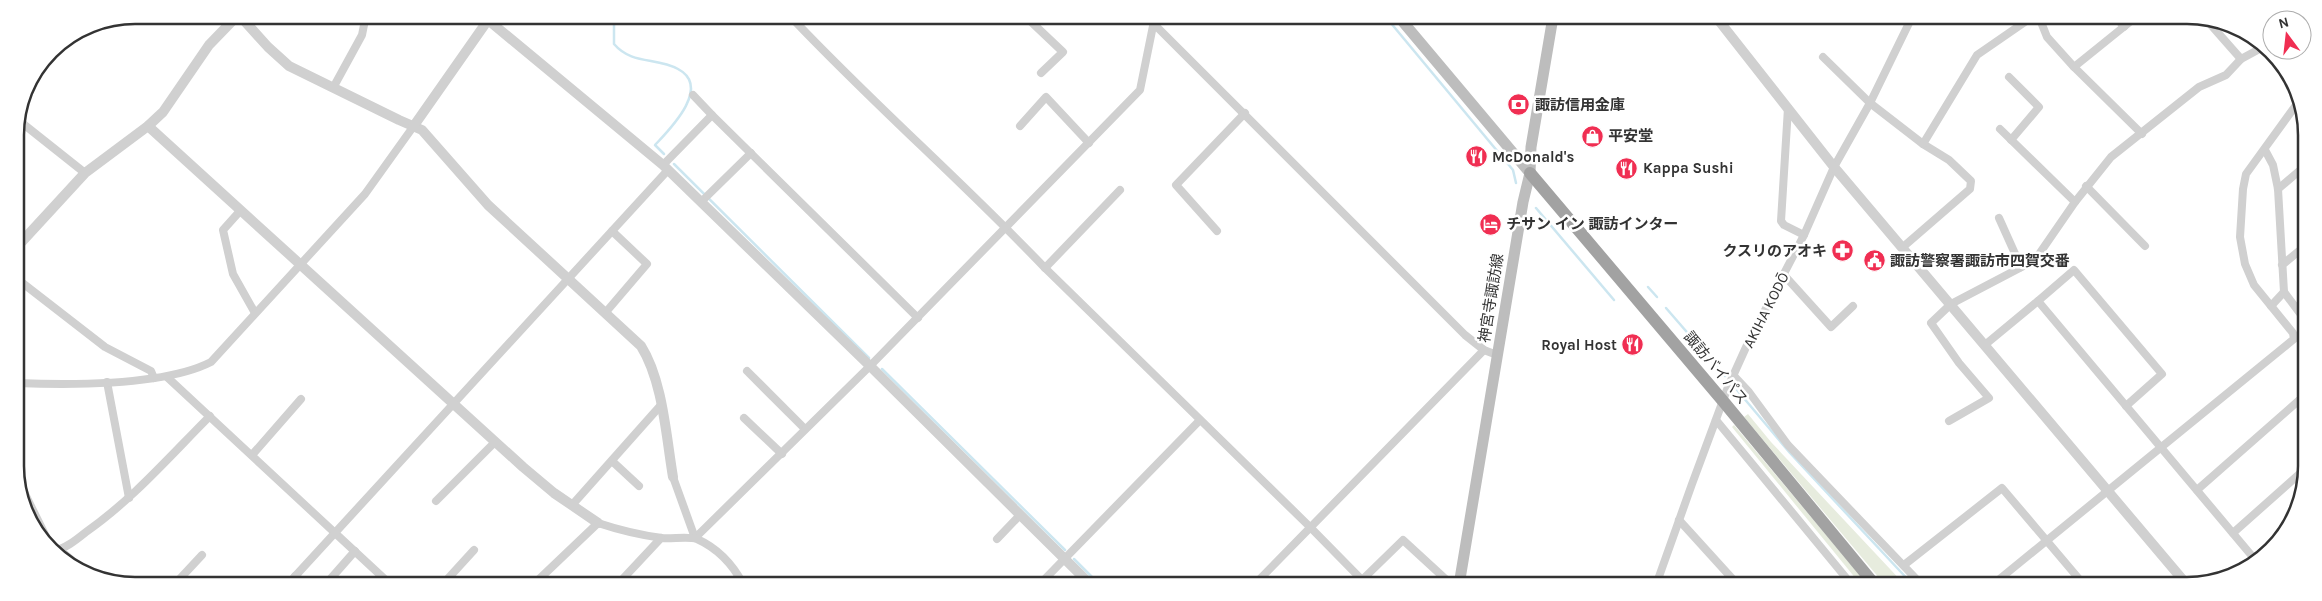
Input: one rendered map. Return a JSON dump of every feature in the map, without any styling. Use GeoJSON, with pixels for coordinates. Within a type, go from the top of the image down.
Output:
{"type":"FeatureCollection","features":[{"type":"Feature","properties":{"kind":"highway","name":"諏訪バイパス"},"geometry":{"type":"LineString","coordinates":[[1530,173],[1723,401],[1868,577]]}},
{"type":"Feature","properties":{"kind":"main road"},"geometry":{"type":"LineString","coordinates":[[1405,24],[1530,173]]}},
{"type":"Feature","properties":{"kind":"main road","name":"神宮寺諏訪線"},"geometry":{"type":"LineString","coordinates":[[1460,577],[1523,202],[1530,173],[1531,147],[1552,24]]}},
{"type":"Feature","properties":{"kind":"street"},"geometry":{"type":"LineString","coordinates":[[24,239],[85,173],[148,126],[163,112],[209,45],[229,24]]}},
{"type":"Feature","properties":{"kind":"street"},"geometry":{"type":"LineString","coordinates":[[246,24],[268,48],[289,66],[422,130],[488,205],[642,346],[650,360],[661,405],[673,477],[695,538]]}},
{"type":"Feature","properties":{"kind":"street"},"geometry":{"type":"LineString","coordinates":[[333,88],[362,35],[364,24]]}},
{"type":"Feature","properties":{"kind":"street"},"geometry":{"type":"LineString","coordinates":[[24,382],[107,382],[167,377],[196,370],[211,362],[365,194],[486,24]]}},
{"type":"Feature","properties":{"kind":"street"},"geometry":{"type":"LineString","coordinates":[[497,24],[666,168],[870,366],[1083,577]]}},
{"type":"Feature","properties":{"kind":"street"},"geometry":{"type":"LineString","coordinates":[[798,24],[824,52],[1006,227],[1045,268],[1359,577]]}},
{"type":"Feature","properties":{"kind":"street"},"geometry":{"type":"LineString","coordinates":[[1033,24],[1063,52],[1041,73]]}},
{"type":"Feature","properties":{"kind":"street"},"geometry":{"type":"LineString","coordinates":[[695,538],[918,318],[1140,90],[1154,24]]}},
{"type":"Feature","properties":{"kind":"street"},"geometry":{"type":"LineString","coordinates":[[1159,24],[1465,335],[1484,350],[1497,356]]}},
{"type":"Feature","properties":{"kind":"street"},"geometry":{"type":"LineString","coordinates":[[1722,24],[1834,167],[1986,344],[2180,577]]}},
{"type":"Feature","properties":{"kind":"street","name":"AKIHA KODŌ"},"geometry":{"type":"LineString","coordinates":[[1659,577],[1723,401],[1747,345],[1804,235],[1834,167],[1870,103],[1909,24]]}},
{"type":"Feature","properties":{"kind":"street"},"geometry":{"type":"LineString","coordinates":[[1923,144],[1977,55],[2022,24]]}},
{"type":"Feature","properties":{"kind":"street"},"geometry":{"type":"LineString","coordinates":[[2042,24],[2047,37],[2074,68],[2142,134]]}},
{"type":"Feature","properties":{"kind":"street"},"geometry":{"type":"LineString","coordinates":[[2074,68],[2128,24]]}},
{"type":"Feature","properties":{"kind":"street"},"geometry":{"type":"LineString","coordinates":[[2213,27],[2241,59]]}},
{"type":"Feature","properties":{"kind":"street"},"geometry":{"type":"LineString","coordinates":[[1949,421],[1989,398],[1959,363],[1931,323],[1951,304],[2035,260],[2086,186],[2111,157],[2199,87],[2226,75],[2241,59],[2258,50]]}},
{"type":"Feature","properties":{"kind":"street"},"geometry":{"type":"LineString","coordinates":[[1823,57],[1870,103],[1923,144],[1949,160],[1970,182],[1970,188],[1904,247]]}},
{"type":"Feature","properties":{"kind":"street"},"geometry":{"type":"LineString","coordinates":[[2009,78],[2039,107],[2011,140]]}},
{"type":"Feature","properties":{"kind":"street"},"geometry":{"type":"LineString","coordinates":[[693,95],[918,318]]}},
{"type":"Feature","properties":{"kind":"street"},"geometry":{"type":"LineString","coordinates":[[1020,126],[1046,97],[1089,142]]}},
{"type":"Feature","properties":{"kind":"street"},"geometry":{"type":"LineString","coordinates":[[1788,108],[1781,221],[1784,225],[1804,235]]}},
{"type":"Feature","properties":{"kind":"street"},"geometry":{"type":"LineString","coordinates":[[2002,577],[2294,339],[2293,333],[2254,285],[2245,264],[2240,237],[2243,189],[2246,174],[2294,108]]}},
{"type":"Feature","properties":{"kind":"street"},"geometry":{"type":"LineString","coordinates":[[1217,231],[1176,185],[1245,113]]}},
{"type":"Feature","properties":{"kind":"street"},"geometry":{"type":"LineString","coordinates":[[295,576],[612,231],[712,114]]}},
{"type":"Feature","properties":{"kind":"street"},"geometry":{"type":"LineString","coordinates":[[24,125],[85,173]]}},
{"type":"Feature","properties":{"kind":"street"},"geometry":{"type":"LineString","coordinates":[[148,126],[452,404],[554,493],[573,504],[598,523],[623,532],[661,538],[695,538],[712,548],[735,569],[739,577]]}},
{"type":"Feature","properties":{"kind":"street"},"geometry":{"type":"LineString","coordinates":[[2000,128],[2075,202]]}},
{"type":"Feature","properties":{"kind":"street"},"geometry":{"type":"LineString","coordinates":[[2265,150],[2273,165],[2278,189],[2284,292],[2298,311]]}},
{"type":"Feature","properties":{"kind":"street"},"geometry":{"type":"LineString","coordinates":[[701,202],[751,152]]}},
{"type":"Feature","properties":{"kind":"street"},"geometry":{"type":"LineString","coordinates":[[2278,189],[2298,172]]}},
{"type":"Feature","properties":{"kind":"street"},"geometry":{"type":"LineString","coordinates":[[2086,186],[2145,246]]}},
{"type":"Feature","properties":{"kind":"street"},"geometry":{"type":"LineString","coordinates":[[1045,268],[1120,190]]}},
{"type":"Feature","properties":{"kind":"street"},"geometry":{"type":"LineString","coordinates":[[240,211],[223,230],[233,274],[255,314]]}},
{"type":"Feature","properties":{"kind":"street"},"geometry":{"type":"LineString","coordinates":[[1999,218],[2021,267]]}},
{"type":"Feature","properties":{"kind":"street"},"geometry":{"type":"LineString","coordinates":[[606,312],[647,264],[612,231]]}},
{"type":"Feature","properties":{"kind":"street"},"geometry":{"type":"LineString","coordinates":[[2282,265],[2298,252]]}},
{"type":"Feature","properties":{"kind":"street"},"geometry":{"type":"LineString","coordinates":[[1986,344],[2074,270],[2162,374],[2126,406]]}},
{"type":"Feature","properties":{"kind":"street"},"geometry":{"type":"LineString","coordinates":[[1784,275],[1831,327],[1853,306]]}},
{"type":"Feature","properties":{"kind":"street"},"geometry":{"type":"LineString","coordinates":[[24,284],[105,347],[150,371],[154,378]]}},
{"type":"Feature","properties":{"kind":"street"},"geometry":{"type":"LineString","coordinates":[[2271,306],[2284,292]]}},
{"type":"Feature","properties":{"kind":"street"},"geometry":{"type":"LineString","coordinates":[[2038,301],[2252,556]]}},
{"type":"Feature","properties":{"kind":"street"},"geometry":{"type":"LineString","coordinates":[[1262,577],[1484,350]]}},
{"type":"Feature","properties":{"kind":"street"},"geometry":{"type":"LineString","coordinates":[[747,371],[805,429]]}},
{"type":"Feature","properties":{"kind":"street"},"geometry":{"type":"LineString","coordinates":[[1734,376],[1749,392],[1788,445],[1914,577]]}},
{"type":"Feature","properties":{"kind":"street"},"geometry":{"type":"LineString","coordinates":[[167,377],[383,577]]}},
{"type":"Feature","properties":{"kind":"street"},"geometry":{"type":"LineString","coordinates":[[107,382],[129,498]]}},
{"type":"Feature","properties":{"kind":"street"},"geometry":{"type":"LineString","coordinates":[[252,455],[301,399]]}},
{"type":"Feature","properties":{"kind":"street"},"geometry":{"type":"LineString","coordinates":[[2197,490],[2298,401]]}},
{"type":"Feature","properties":{"kind":"street"},"geometry":{"type":"LineString","coordinates":[[573,504],[661,405]]}},
{"type":"Feature","properties":{"kind":"street"},"geometry":{"type":"LineString","coordinates":[[60,548],[93,527],[129,498],[210,416]]}},
{"type":"Feature","properties":{"kind":"street"},"geometry":{"type":"LineString","coordinates":[[744,418],[782,454]]}},
{"type":"Feature","properties":{"kind":"street"},"geometry":{"type":"LineString","coordinates":[[1047,577],[1200,420]]}},
{"type":"Feature","properties":{"kind":"street"},"geometry":{"type":"LineString","coordinates":[[1716,420],[1845,577]]}},
{"type":"Feature","properties":{"kind":"street"},"geometry":{"type":"LineString","coordinates":[[436,501],[495,442]]}},
{"type":"Feature","properties":{"kind":"street"},"geometry":{"type":"LineString","coordinates":[[612,461],[639,486]]}},
{"type":"Feature","properties":{"kind":"street"},"geometry":{"type":"LineString","coordinates":[[2233,533],[2298,475]]}},
{"type":"Feature","properties":{"kind":"street"},"geometry":{"type":"LineString","coordinates":[[1904,565],[2002,488],[2077,577]]}},
{"type":"Feature","properties":{"kind":"street"},"geometry":{"type":"LineString","coordinates":[[997,539],[1020,516]]}},
{"type":"Feature","properties":{"kind":"street"},"geometry":{"type":"LineString","coordinates":[[1679,520],[1731,577]]}},
{"type":"Feature","properties":{"kind":"street"},"geometry":{"type":"LineString","coordinates":[[541,577],[598,523]]}},
{"type":"Feature","properties":{"kind":"street"},"geometry":{"type":"LineString","coordinates":[[625,577],[661,538]]}},
{"type":"Feature","properties":{"kind":"street"},"geometry":{"type":"LineString","coordinates":[[1369,577],[1403,540],[1443,577]]}},
{"type":"Feature","properties":{"kind":"street"},"geometry":{"type":"LineString","coordinates":[[449,577],[474,550]]}},
{"type":"Feature","properties":{"kind":"street"},"geometry":{"type":"LineString","coordinates":[[332,577],[355,551]]}},
{"type":"Feature","properties":{"kind":"street"},"geometry":{"type":"LineString","coordinates":[[182,577],[202,555]]}},
{"type":"Feature","properties":{"kind":"shaded area"},"geometry":{"type":"Polygon","coordinates":[[[1748,414],[1771,442],[1898,577],[1878,577],[1744,417],[1748,414]]]}},
{"type":"Feature","properties":{"kind":"shaded area"},"geometry":{"type":"Polygon","coordinates":[[[1734,425],[1861,577],[1854,577],[1732,427],[1734,425]]]}},
{"type":"Feature","properties":{"kind":"waterway"},"geometry":{"type":"LineString","coordinates":[[614,24],[614,44],[621,51],[636,58],[670,65],[687,77],[691,86],[690,97],[685,108],[670,129],[655,145],[664,154]]}},
{"type":"Feature","properties":{"kind":"waterway"},"geometry":{"type":"LineString","coordinates":[[1392,24],[1513,170],[1516,183]]}},
{"type":"Feature","properties":{"kind":"waterway"},"geometry":{"type":"LineString","coordinates":[[674,164],[869,358]]}},
{"type":"Feature","properties":{"kind":"waterway"},"geometry":{"type":"LineString","coordinates":[[1536,208],[1614,300]]}},
{"type":"Feature","properties":{"kind":"waterway"},"geometry":{"type":"LineString","coordinates":[[1648,287],[1657,297]]}},
{"type":"Feature","properties":{"kind":"waterway"},"geometry":{"type":"LineString","coordinates":[[1666,308],[1725,376]]}},
{"type":"Feature","properties":{"kind":"waterway"},"geometry":{"type":"LineString","coordinates":[[882,369],[1065,550]]}},
{"type":"Feature","properties":{"kind":"waterway"},"geometry":{"type":"LineString","coordinates":[[1737,390],[1790,453],[1906,577]]}},
{"type":"Feature","properties":{"kind":"waterway"},"geometry":{"type":"LineString","coordinates":[[1074,559],[1092,577]]}},
{"type":"Feature","properties":{"kind":"place","name":"諏訪信用金庫"},"geometry":{"type":"Point","coordinates":[1519,105]}},
{"type":"Feature","properties":{"kind":"place","name":"平安堂"},"geometry":{"type":"Point","coordinates":[1592,136]}},
{"type":"Feature","properties":{"kind":"place","name":"McDonald's"},"geometry":{"type":"Point","coordinates":[1476,157]}},
{"type":"Feature","properties":{"kind":"place","name":"Kappa Sushi"},"geometry":{"type":"Point","coordinates":[1627,168]}},
{"type":"Feature","properties":{"kind":"place","name":"チサン イン 諏訪インター"},"geometry":{"type":"Point","coordinates":[1490,224]}},
{"type":"Feature","properties":{"kind":"place","name":"クスリのアオキ"},"geometry":{"type":"Point","coordinates":[1843,251]}},
{"type":"Feature","properties":{"kind":"place","name":"諏訪警察署諏訪市四賀交番"},"geometry":{"type":"Point","coordinates":[1874,261]}},
{"type":"Feature","properties":{"kind":"place","name":"Royal Host"},"geometry":{"type":"Point","coordinates":[1633,345]}}]}
